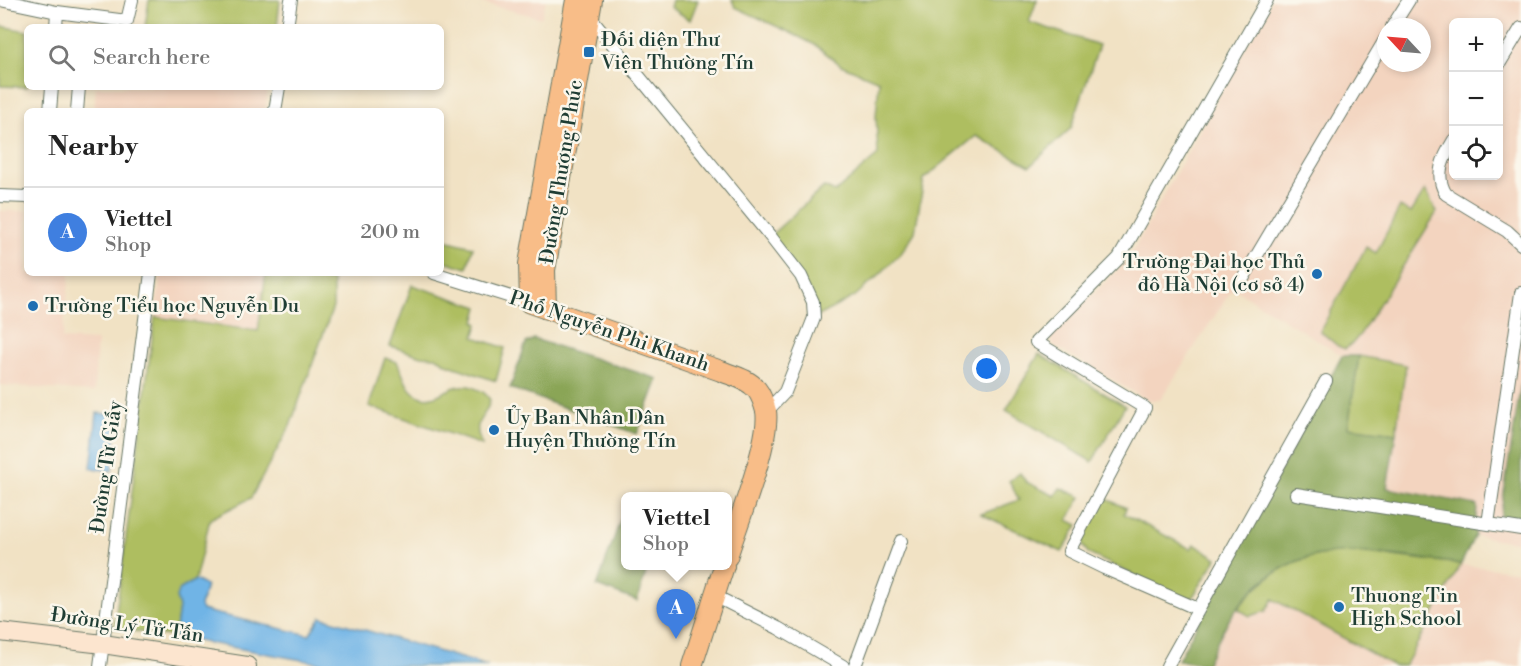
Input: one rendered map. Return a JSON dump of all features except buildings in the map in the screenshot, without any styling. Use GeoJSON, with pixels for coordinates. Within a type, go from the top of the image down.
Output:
{"type":"FeatureCollection","features":[{"type":"Feature","properties":{"kind":"main road","name":"Đường Thượng Phúc"},"geometry":{"type":"LineString","coordinates":[[538,306],[583,5]]}},
{"type":"Feature","properties":{"kind":"main road","name":"Phố Nguyễn Phi Khanh"},"geometry":{"type":"LineString","coordinates":[[538,306],[751,383],[761,397],[766,412]]}},
{"type":"Feature","properties":{"kind":"main road"},"geometry":{"type":"LineString","coordinates":[[732,541],[760,451],[766,412]]}},
{"type":"Feature","properties":{"kind":"main road"},"geometry":{"type":"LineString","coordinates":[[692,666],[723,570]]}},
{"type":"Feature","properties":{"kind":"street"},"geometry":{"type":"LineString","coordinates":[[0,0],[57,12],[83,22],[127,21],[132,0]]}},
{"type":"Feature","properties":{"kind":"street"},"geometry":{"type":"LineString","coordinates":[[287,24],[291,0]]}},
{"type":"Feature","properties":{"kind":"street"},"geometry":{"type":"LineString","coordinates":[[1198,609],[1068,550],[1145,408],[1036,342],[1119,258],[1267,0]]}},
{"type":"Feature","properties":{"kind":"street"},"geometry":{"type":"LineString","coordinates":[[1398,18],[1409,0]]}},
{"type":"Feature","properties":{"kind":"street"},"geometry":{"type":"LineString","coordinates":[[583,5],[788,259],[801,276],[813,302],[814,318],[785,392],[766,412]]}},
{"type":"Feature","properties":{"kind":"street"},"geometry":{"type":"LineString","coordinates":[[56,24],[57,12]]}},
{"type":"Feature","properties":{"kind":"street"},"geometry":{"type":"LineString","coordinates":[[1503,58],[1521,28]]}},
{"type":"Feature","properties":{"kind":"street"},"geometry":{"type":"LineString","coordinates":[[1241,282],[1377,53]]}},
{"type":"Feature","properties":{"kind":"street"},"geometry":{"type":"LineString","coordinates":[[50,108],[52,90]]}},
{"type":"Feature","properties":{"kind":"street"},"geometry":{"type":"LineString","coordinates":[[77,108],[79,90]]}},
{"type":"Feature","properties":{"kind":"street"},"geometry":{"type":"LineString","coordinates":[[276,108],[278,90]]}},
{"type":"Feature","properties":{"kind":"street"},"geometry":{"type":"LineString","coordinates":[[1449,149],[1440,166],[1441,186],[1446,194],[1507,231],[1521,244]]}},
{"type":"Feature","properties":{"kind":"street"},"geometry":{"type":"LineString","coordinates":[[0,196],[24,196]]}},
{"type":"Feature","properties":{"kind":"street","name":"Đường Từ Giấy"},"geometry":{"type":"LineString","coordinates":[[100,666],[151,276]]}},
{"type":"Feature","properties":{"kind":"street","name":"Phố Nguyễn Phi Khanh"},"geometry":{"type":"LineString","coordinates":[[443,276],[538,306]]}},
{"type":"Feature","properties":{"kind":"street"},"geometry":{"type":"LineString","coordinates":[[1488,524],[1521,293]]}},
{"type":"Feature","properties":{"kind":"street"},"geometry":{"type":"LineString","coordinates":[[1167,666],[1326,381]]}},
{"type":"Feature","properties":{"kind":"street"},"geometry":{"type":"LineString","coordinates":[[1296,494],[1521,529]]}},
{"type":"Feature","properties":{"kind":"street"},"geometry":{"type":"LineString","coordinates":[[855,666],[901,541]]}},
{"type":"Feature","properties":{"kind":"street"},"geometry":{"type":"LineString","coordinates":[[715,596],[778,628],[843,666]]}},
{"type":"Feature","properties":{"kind":"street","name":"Đường Lý Tử Tấn"},"geometry":{"type":"LineString","coordinates":[[0,632],[103,644],[247,666]]}},
{"type":"Feature","properties":{"kind":"shaded area"},"geometry":{"type":"Polygon","coordinates":[[[480,0],[546,0],[541,18],[479,2],[480,0]]]}},
{"type":"Feature","properties":{"kind":"shaded area","name":"Trường Đại học Thủ đô Hà Nội (cơ sở 4)"},"geometry":{"type":"Polygon","coordinates":[[[1272,0],[1521,0],[1521,543],[1274,503],[1359,366],[1233,288],[1160,400],[1147,400],[1053,345],[1051,335],[1128,260],[1272,0]]]}},
{"type":"Feature","properties":{"kind":"shaded area"},"geometry":{"type":"Polygon","coordinates":[[[96,90],[268,90],[265,108],[94,108],[96,90]]]}},
{"type":"Feature","properties":{"kind":"shaded area","name":"Trường Tiểu học Nguyễn Du"},"geometry":{"type":"Polygon","coordinates":[[[0,211],[24,211],[24,276],[70,276],[62,339],[97,341],[94,392],[0,385],[0,211]]]}},
{"type":"Feature","properties":{"kind":"shaded area"},"geometry":{"type":"Polygon","coordinates":[[[161,276],[266,276],[259,331],[155,317],[161,276]]]}},
{"type":"Feature","properties":{"kind":"shaded area","name":"Thuong Tin High School"},"geometry":{"type":"Polygon","coordinates":[[[1348,551],[1521,572],[1521,666],[1205,666],[1229,620],[1241,605],[1348,551]]]}},
{"type":"Feature","properties":{"kind":"green space"},"geometry":{"type":"Polygon","coordinates":[[[149,0],[280,0],[277,24],[145,24],[149,0]]]}},
{"type":"Feature","properties":{"kind":"green space"},"geometry":{"type":"Polygon","coordinates":[[[672,0],[698,0],[690,20],[670,7],[672,0]]]}},
{"type":"Feature","properties":{"kind":"green space"},"geometry":{"type":"Polygon","coordinates":[[[732,0],[1037,0],[1029,22],[1099,45],[1071,128],[1030,166],[976,136],[924,179],[915,232],[902,252],[854,297],[814,318],[813,302],[770,236],[824,187],[835,192],[878,155],[876,116],[879,81],[841,65],[815,45],[735,7],[732,0]]]}},
{"type":"Feature","properties":{"kind":"green space"},"geometry":{"type":"Polygon","coordinates":[[[0,26],[24,30],[24,87],[0,86],[0,26]]]}},
{"type":"Feature","properties":{"kind":"green space"},"geometry":{"type":"Polygon","coordinates":[[[1425,190],[1437,212],[1361,333],[1345,349],[1338,346],[1320,331],[1366,247],[1376,253],[1400,207],[1411,213],[1425,190]]]}},
{"type":"Feature","properties":{"kind":"green space"},"geometry":{"type":"Polygon","coordinates":[[[444,240],[473,247],[467,268],[444,261],[444,240]]]}},
{"type":"Feature","properties":{"kind":"green space"},"geometry":{"type":"Polygon","coordinates":[[[266,276],[316,276],[315,279],[333,281],[333,307],[290,426],[251,498],[210,519],[195,580],[179,590],[176,597],[179,607],[175,637],[114,628],[155,317],[258,331],[266,276]]]}},
{"type":"Feature","properties":{"kind":"green space"},"geometry":{"type":"Polygon","coordinates":[[[412,285],[479,307],[475,322],[478,324],[474,337],[505,348],[496,381],[449,365],[436,357],[422,356],[390,346],[412,285]]]}},
{"type":"Feature","properties":{"kind":"green space"},"geometry":{"type":"Polygon","coordinates":[[[534,339],[658,379],[637,434],[510,388],[526,343],[534,339]]]}},
{"type":"Feature","properties":{"kind":"green space"},"geometry":{"type":"Polygon","coordinates":[[[1039,354],[1125,406],[1092,462],[1006,410],[1039,354]]]}},
{"type":"Feature","properties":{"kind":"green space"},"geometry":{"type":"Polygon","coordinates":[[[1342,356],[1359,356],[1348,427],[1396,433],[1387,488],[1477,505],[1475,535],[1461,564],[1363,553],[1333,553],[1304,559],[1277,571],[1252,590],[1229,620],[1206,665],[1178,660],[1342,356]]]}},
{"type":"Feature","properties":{"kind":"green space"},"geometry":{"type":"Polygon","coordinates":[[[1359,356],[1406,365],[1396,433],[1348,428],[1359,356]]]}},
{"type":"Feature","properties":{"kind":"green space"},"geometry":{"type":"Polygon","coordinates":[[[385,358],[397,362],[405,381],[412,391],[420,396],[427,398],[463,386],[485,393],[490,400],[478,425],[482,445],[369,406],[385,358]]]}},
{"type":"Feature","properties":{"kind":"green space"},"geometry":{"type":"Polygon","coordinates":[[[1521,383],[1521,521],[1500,518],[1521,383]]]}},
{"type":"Feature","properties":{"kind":"green space"},"geometry":{"type":"Polygon","coordinates":[[[1020,473],[1026,482],[1055,496],[1060,488],[1081,497],[1068,520],[1078,525],[1062,552],[981,514],[1019,500],[1009,481],[1020,473]]]}},
{"type":"Feature","properties":{"kind":"green space"},"geometry":{"type":"Polygon","coordinates":[[[1102,497],[1126,508],[1124,514],[1191,549],[1194,544],[1217,558],[1192,598],[1185,599],[1089,554],[1081,538],[1102,497]]]}},
{"type":"Feature","properties":{"kind":"green space"},"geometry":{"type":"Polygon","coordinates":[[[621,518],[621,570],[647,570],[637,601],[597,586],[621,518]]]}},
{"type":"Feature","properties":{"kind":"green space","name":"Thuong Tin High School"},"geometry":{"type":"Polygon","coordinates":[[[1348,551],[1461,564],[1405,666],[1394,666],[1273,599],[1266,611],[1250,616],[1238,609],[1261,584],[1286,566],[1315,556],[1348,551]]]}},
{"type":"Feature","properties":{"kind":"water"},"geometry":{"type":"Polygon","coordinates":[[[97,413],[118,415],[112,471],[91,468],[97,413]]]}},
{"type":"Feature","properties":{"kind":"water"},"geometry":{"type":"Polygon","coordinates":[[[195,580],[206,586],[200,606],[202,610],[309,635],[321,617],[488,666],[335,666],[175,637],[179,607],[176,597],[179,590],[195,580]]]}},
{"type":"Feature","properties":{"kind":"place","name":"Đối diện Thư Viện Thường Tín"},"geometry":{"type":"Point","coordinates":[589,52]}},
{"type":"Feature","properties":{"kind":"place","name":"Trường Đại học Thủ đô Hà Nội (cơ sở 4)"},"geometry":{"type":"Point","coordinates":[1317,274]}},
{"type":"Feature","properties":{"kind":"place","name":"Trường Tiểu học Nguyễn Du"},"geometry":{"type":"Point","coordinates":[33,306]}},
{"type":"Feature","properties":{"kind":"place","name":"Ủy Ban Nhân Dân Huyện Thường Tín"},"geometry":{"type":"Point","coordinates":[494,430]}},
{"type":"Feature","properties":{"kind":"place","name":"Thuong Tin High School"},"geometry":{"type":"Point","coordinates":[1339,607]}},
{"type":"Feature","properties":{"kind":"place","name":"Viettel"},"geometry":{"type":"Point","coordinates":[676,639]}}]}
